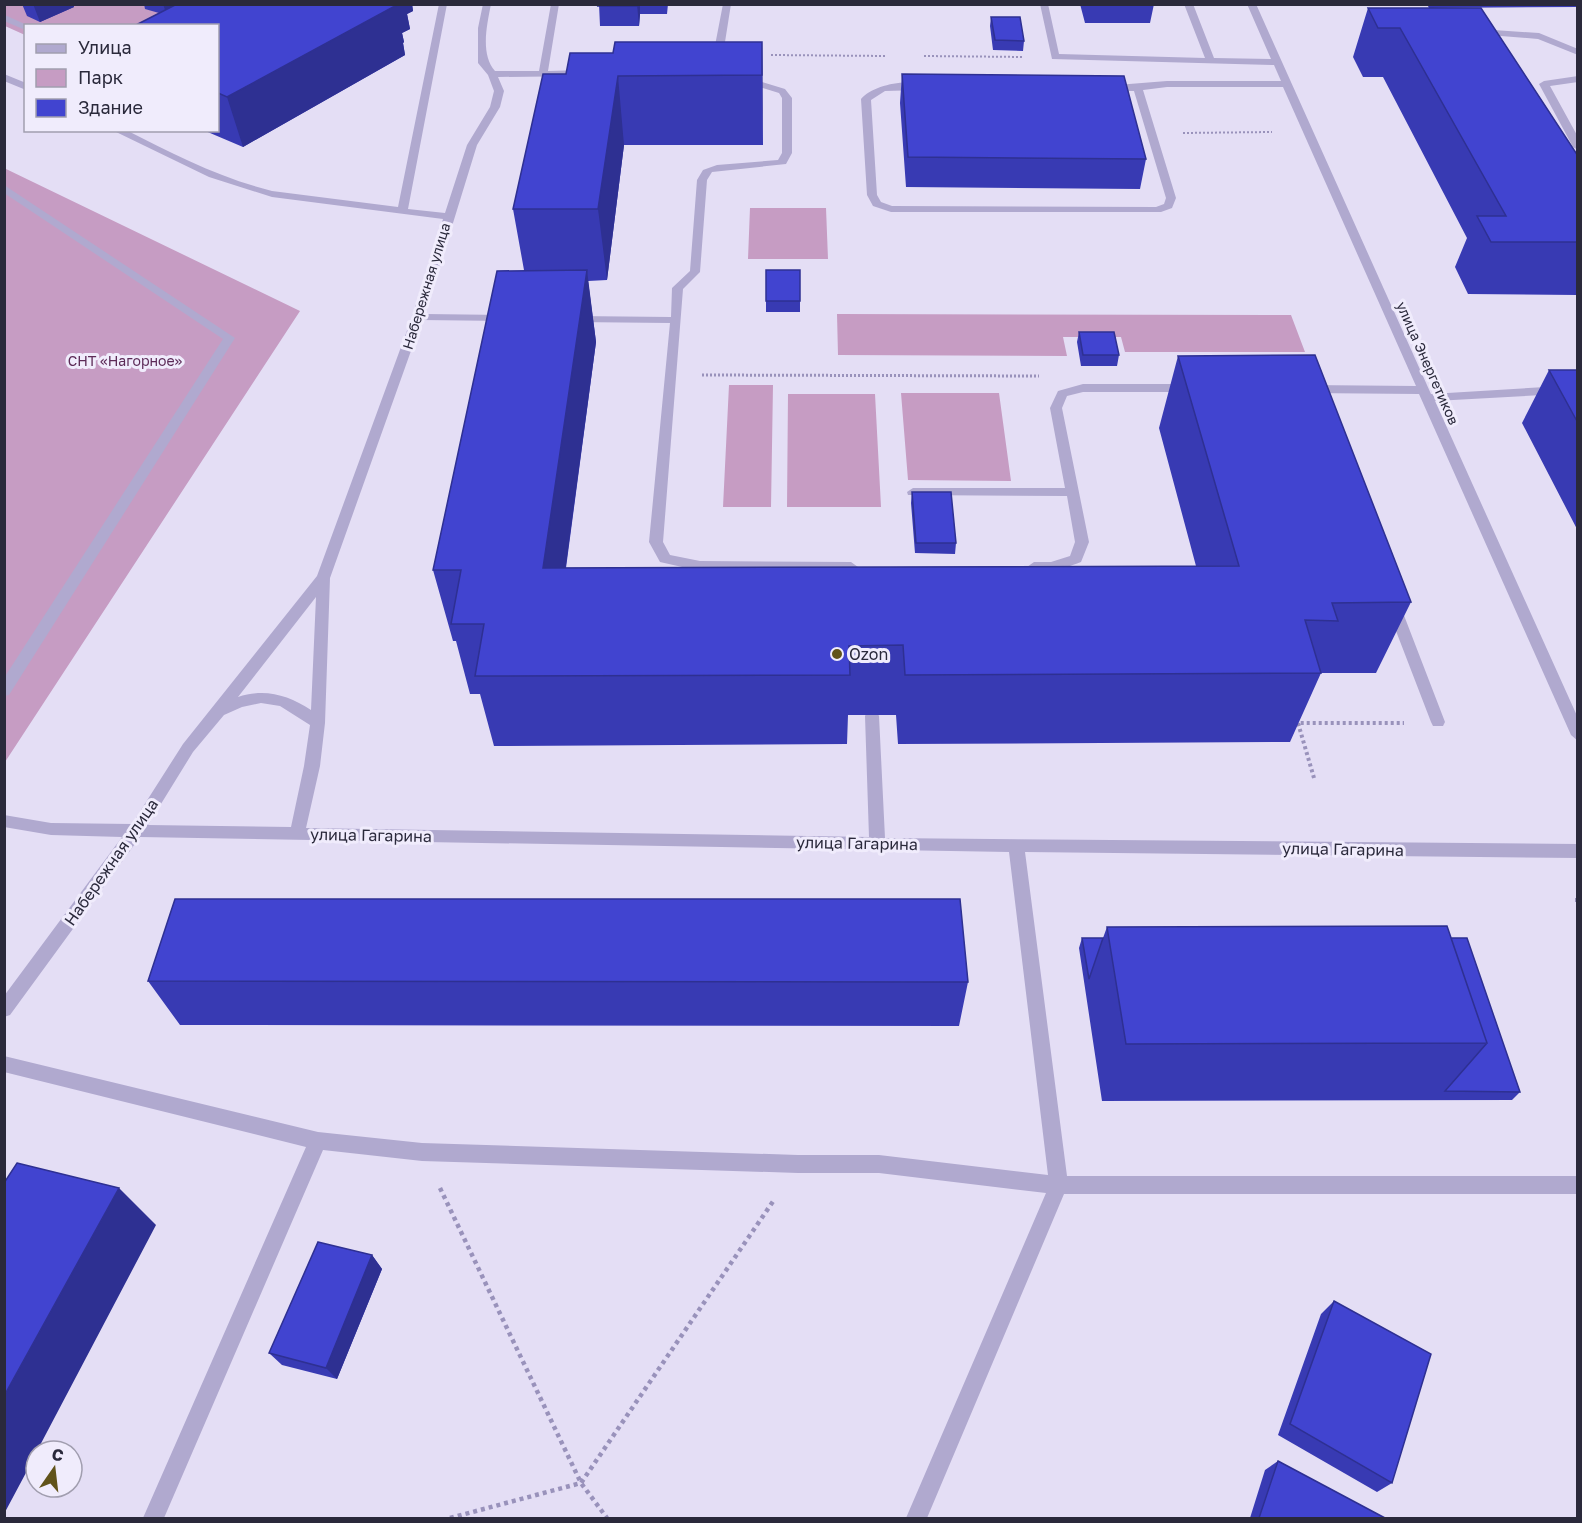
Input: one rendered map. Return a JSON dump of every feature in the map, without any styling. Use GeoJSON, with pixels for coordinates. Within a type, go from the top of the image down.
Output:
{"type":"FeatureCollection","features":[{"type":"Feature","properties":{"kind":"street"},"geometry":{"type":"LineString","coordinates":[[402,212],[443,4]]}},
{"type":"Feature","properties":{"kind":"street"},"geometry":{"type":"LineString","coordinates":[[449,218],[472,145],[495,107],[499,91],[492,74],[483,63],[482,28],[487,4]]}},
{"type":"Feature","properties":{"kind":"street"},"geometry":{"type":"LineString","coordinates":[[543,74],[555,4]]}},
{"type":"Feature","properties":{"kind":"street"},"geometry":{"type":"LineString","coordinates":[[714,72],[727,4]]}},
{"type":"Feature","properties":{"kind":"street"},"geometry":{"type":"LineString","coordinates":[[1044,4],[1055,57],[1277,62]]}},
{"type":"Feature","properties":{"kind":"street"},"geometry":{"type":"LineString","coordinates":[[1188,4],[1210,60]]}},
{"type":"Feature","properties":{"kind":"street","name":"улица Энергетиков"},"geometry":{"type":"LineString","coordinates":[[1251,4],[1578,735]]}},
{"type":"Feature","properties":{"kind":"street"},"geometry":{"type":"LineString","coordinates":[[4,18],[24,26]]}},
{"type":"Feature","properties":{"kind":"street"},"geometry":{"type":"LineString","coordinates":[[1471,32],[1539,36],[1578,52]]}},
{"type":"Feature","properties":{"kind":"street"},"geometry":{"type":"LineString","coordinates":[[492,74],[597,73]]}},
{"type":"Feature","properties":{"kind":"street"},"geometry":{"type":"LineString","coordinates":[[4,77],[24,86]]}},
{"type":"Feature","properties":{"kind":"street"},"geometry":{"type":"LineString","coordinates":[[737,78],[783,91],[787,98],[787,153],[782,162],[708,170],[702,180],[695,272],[678,288],[656,542],[665,559],[700,566],[866,567]]}},
{"type":"Feature","properties":{"kind":"street"},"geometry":{"type":"LineString","coordinates":[[1578,79],[1544,84],[1578,147]]}},
{"type":"Feature","properties":{"kind":"street"},"geometry":{"type":"LineString","coordinates":[[1091,88],[1138,88],[1167,84],[1287,84]]}},
{"type":"Feature","properties":{"kind":"street"},"geometry":{"type":"LineString","coordinates":[[928,87],[893,87],[872,91],[866,99],[872,195],[877,204],[891,209],[1157,210],[1168,206],[1171,198],[1138,88]]}},
{"type":"Feature","properties":{"kind":"street","name":"Набережная улица"},"geometry":{"type":"LineString","coordinates":[[4,1010],[137,829],[188,748],[323,578],[418,317],[449,218],[272,194],[244,188],[219,179],[121,132]]}},
{"type":"Feature","properties":{"kind":"street"},"geometry":{"type":"LineString","coordinates":[[4,188],[229,338],[4,691]]}},
{"type":"Feature","properties":{"kind":"street"},"geometry":{"type":"LineString","coordinates":[[418,317],[515,318]]}},
{"type":"Feature","properties":{"kind":"street"},"geometry":{"type":"LineString","coordinates":[[561,319],[676,320]]}},
{"type":"Feature","properties":{"kind":"street"},"geometry":{"type":"LineString","coordinates":[[1017,567],[1052,567],[1076,559],[1083,542],[1056,408],[1062,394],[1083,388],[1202,388]]}},
{"type":"Feature","properties":{"kind":"street"},"geometry":{"type":"LineString","coordinates":[[1307,393],[1425,394],[1578,389]]}},
{"type":"Feature","properties":{"kind":"street"},"geometry":{"type":"LineString","coordinates":[[913,492],[1073,492]]}},
{"type":"Feature","properties":{"kind":"street","name":"Набережная улица"},"geometry":{"type":"LineString","coordinates":[[297,834],[312,766],[318,723],[323,578]]}},
{"type":"Feature","properties":{"kind":"street"},"geometry":{"type":"LineString","coordinates":[[1387,589],[1438,722]]}},
{"type":"Feature","properties":{"kind":"street","name":"Набережная улица"},"geometry":{"type":"LineString","coordinates":[[217,714],[236,703],[256,698],[278,700],[298,706],[318,723]]}},
{"type":"Feature","properties":{"kind":"street"},"geometry":{"type":"LineString","coordinates":[[872,716],[877,844]]}},
{"type":"Feature","properties":{"kind":"street","name":"улица Гагарина"},"geometry":{"type":"LineString","coordinates":[[4,821],[51,829],[297,834],[877,844],[1578,851]]}},
{"type":"Feature","properties":{"kind":"street"},"geometry":{"type":"LineString","coordinates":[[916,1518],[1059,1185],[1016,845]]}},
{"type":"Feature","properties":{"kind":"street"},"geometry":{"type":"LineString","coordinates":[[4,1064],[318,1141],[422,1152],[798,1164],[879,1164],[1059,1185],[1578,1185]]}},
{"type":"Feature","properties":{"kind":"street"},"geometry":{"type":"LineString","coordinates":[[153,1518],[318,1141]]}},
{"type":"Feature","properties":{"kind":"path"},"geometry":{"type":"LineString","coordinates":[[1151,133],[1272,132]]}},
{"type":"Feature","properties":{"kind":"path"},"geometry":{"type":"LineString","coordinates":[[671,375],[1036,376],[1050,378],[1062,394]]}},
{"type":"Feature","properties":{"kind":"path"},"geometry":{"type":"LineString","coordinates":[[1314,778],[1298,723],[1438,722]]}},
{"type":"Feature","properties":{"kind":"path"},"geometry":{"type":"LineString","coordinates":[[422,1152],[581,1483],[607,1518]]}},
{"type":"Feature","properties":{"kind":"path"},"geometry":{"type":"LineString","coordinates":[[450,1518],[581,1483],[798,1164]]}},
{"type":"Feature","properties":{"kind":"green space"},"geometry":{"type":"Polygon","coordinates":[[[4,5],[200,5],[158,24],[24,24],[24,35],[5,26],[4,5]]]}},
{"type":"Feature","properties":{"kind":"green space","name":"СНТ «Нагорное»"},"geometry":{"type":"Polygon","coordinates":[[[4,168],[300,311],[5,762],[4,762],[4,168]]]}},
{"type":"Feature","properties":{"kind":"green space"},"geometry":{"type":"Polygon","coordinates":[[[750,208],[826,208],[828,259],[748,259],[750,208]]]}},
{"type":"Feature","properties":{"kind":"green space"},"geometry":{"type":"Polygon","coordinates":[[[837,314],[1291,315],[1305,352],[1125,352],[1121,337],[1063,337],[1067,356],[838,355],[837,314]]]}},
{"type":"Feature","properties":{"kind":"green space"},"geometry":{"type":"Polygon","coordinates":[[[729,385],[773,385],[771,507],[723,507],[729,385]]]}},
{"type":"Feature","properties":{"kind":"green space"},"geometry":{"type":"Polygon","coordinates":[[[901,393],[999,393],[1011,481],[908,480],[901,393]]]}},
{"type":"Feature","properties":{"kind":"green space"},"geometry":{"type":"Polygon","coordinates":[[[788,394],[875,394],[881,507],[787,507],[788,394]]]}},
{"type":"Feature","properties":{"kind":"building"},"geometry":{"type":"Polygon","coordinates":[[[177,4],[391,4],[395,6],[227,97],[219,93],[219,24],[138,24],[177,4]]]}},
{"type":"Feature","properties":{"kind":"building"},"geometry":{"type":"Polygon","coordinates":[[[599,4],[637,4],[637,6],[598,6],[599,4]]]}},
{"type":"Feature","properties":{"kind":"building"},"geometry":{"type":"Polygon","coordinates":[[[1368,8],[1481,8],[1578,156],[1578,242],[1491,242],[1477,216],[1506,216],[1400,28],[1378,28],[1368,8]]]}},
{"type":"Feature","properties":{"kind":"building"},"geometry":{"type":"Polygon","coordinates":[[[991,17],[1020,17],[1024,41],[995,40],[991,17]]]}},
{"type":"Feature","properties":{"kind":"building"},"geometry":{"type":"Polygon","coordinates":[[[615,42],[762,42],[762,75],[618,76],[598,209],[513,209],[543,74],[566,74],[570,53],[613,53],[615,42]]]}},
{"type":"Feature","properties":{"kind":"building"},"geometry":{"type":"Polygon","coordinates":[[[902,74],[1124,76],[1146,159],[908,157],[902,74]]]}},
{"type":"Feature","properties":{"kind":"building"},"geometry":{"type":"Polygon","coordinates":[[[587,270],[543,568],[1239,566],[1178,356],[1315,355],[1411,602],[1332,603],[1338,621],[1305,620],[1321,673],[905,675],[903,645],[849,646],[850,675],[475,676],[484,624],[451,624],[461,570],[433,570],[497,271],[587,270]]]}},
{"type":"Feature","properties":{"kind":"building"},"geometry":{"type":"Polygon","coordinates":[[[766,270],[800,270],[800,301],[766,301],[766,270]]]}},
{"type":"Feature","properties":{"kind":"building"},"geometry":{"type":"Polygon","coordinates":[[[1079,332],[1114,332],[1119,355],[1083,355],[1079,332]]]}},
{"type":"Feature","properties":{"kind":"building"},"geometry":{"type":"Polygon","coordinates":[[[1549,370],[1578,370],[1578,423],[1549,370]]]}},
{"type":"Feature","properties":{"kind":"building"},"geometry":{"type":"Polygon","coordinates":[[[912,492],[951,492],[956,543],[916,543],[912,492]]]}},
{"type":"Feature","properties":{"kind":"building"},"geometry":{"type":"Polygon","coordinates":[[[175,899],[960,899],[968,982],[148,981],[175,899]]]}},
{"type":"Feature","properties":{"kind":"building"},"geometry":{"type":"Polygon","coordinates":[[[1447,926],[1487,1043],[1126,1044],[1107,927],[1447,926]]]}},
{"type":"Feature","properties":{"kind":"building"},"geometry":{"type":"Polygon","coordinates":[[[1082,938],[1103,938],[1089,979],[1082,938]]]}},
{"type":"Feature","properties":{"kind":"building"},"geometry":{"type":"Polygon","coordinates":[[[1451,938],[1467,938],[1520,1092],[1445,1091],[1487,1043],[1451,938]]]}},
{"type":"Feature","properties":{"kind":"building"},"geometry":{"type":"Polygon","coordinates":[[[17,1163],[119,1188],[4,1396],[4,1183],[17,1163]]]}},
{"type":"Feature","properties":{"kind":"building"},"geometry":{"type":"Polygon","coordinates":[[[318,1242],[372,1255],[326,1368],[269,1353],[318,1242]]]}},
{"type":"Feature","properties":{"kind":"building"},"geometry":{"type":"Polygon","coordinates":[[[1334,1301],[1431,1354],[1392,1483],[1290,1424],[1334,1301]]]}},
{"type":"Feature","properties":{"kind":"building"},"geometry":{"type":"Polygon","coordinates":[[[1278,1461],[1385,1518],[1259,1518],[1278,1461]]]}},
{"type":"Feature","properties":{"kind":"place","name":"Ozon"},"geometry":{"type":"Point","coordinates":[837,654]}}]}
